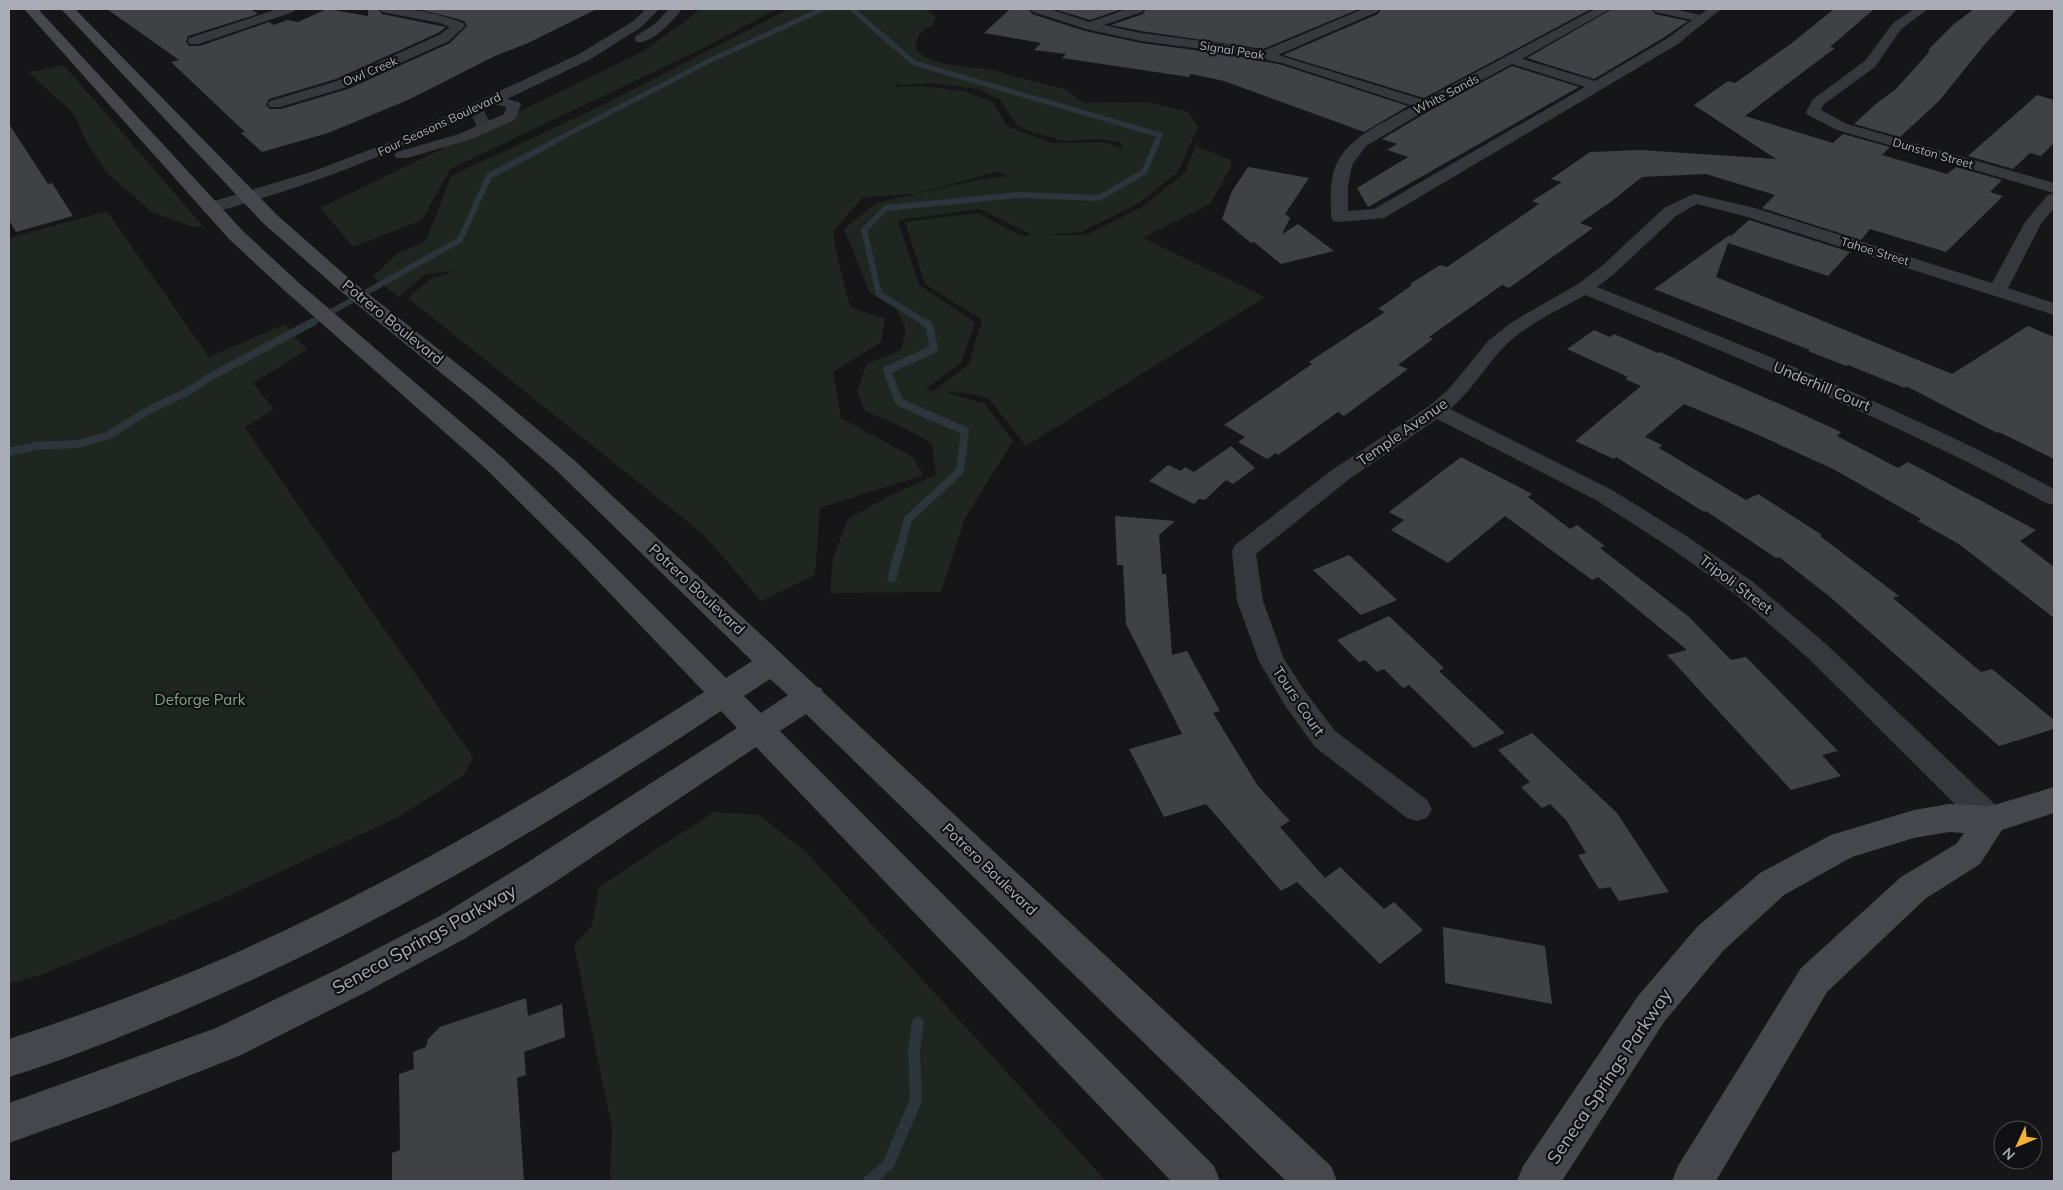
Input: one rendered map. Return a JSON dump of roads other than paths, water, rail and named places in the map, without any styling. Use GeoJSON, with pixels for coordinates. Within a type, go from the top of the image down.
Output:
{"type":"FeatureCollection","features":[{"type":"Feature","properties":{"kind":"street"},"geometry":{"type":"LineString","coordinates":[[31,9],[215,213],[310,303],[494,463],[585,552],[1199,1181]]}},
{"type":"Feature","properties":{"kind":"street","name":"Potrero Boulevard"},"geometry":{"type":"LineString","coordinates":[[68,9],[253,202],[345,285],[565,464],[1316,1181]]}},
{"type":"Feature","properties":{"kind":"street"},"geometry":{"type":"LineString","coordinates":[[194,41],[289,9]]}},
{"type":"Feature","properties":{"kind":"street","name":"Owl Creek"},"geometry":{"type":"LineString","coordinates":[[275,104],[342,84],[444,38],[459,26],[443,20],[386,9]]}},
{"type":"Feature","properties":{"kind":"street","name":"Four Seasons Boulevard"},"geometry":{"type":"LineString","coordinates":[[253,202],[423,132],[492,100],[605,45],[636,24],[653,9]]}},
{"type":"Feature","properties":{"kind":"street"},"geometry":{"type":"LineString","coordinates":[[631,46],[659,27],[676,9]]}},
{"type":"Feature","properties":{"kind":"street","name":"Signal Peak"},"geometry":{"type":"LineString","coordinates":[[1036,9],[1090,26],[1141,38],[1266,55],[1425,105]]}},
{"type":"Feature","properties":{"kind":"street"},"geometry":{"type":"LineString","coordinates":[[1090,26],[1138,9]]}},
{"type":"Feature","properties":{"kind":"street"},"geometry":{"type":"LineString","coordinates":[[1266,55],[1373,9]]}},
{"type":"Feature","properties":{"kind":"street","name":"White Sands"},"geometry":{"type":"LineString","coordinates":[[1597,86],[1378,214],[1339,217],[1344,164],[1361,143],[1425,105],[1604,9]]}},
{"type":"Feature","properties":{"kind":"street"},"geometry":{"type":"LineString","coordinates":[[1659,9],[1702,19]]}},
{"type":"Feature","properties":{"kind":"street"},"geometry":{"type":"LineString","coordinates":[[1511,60],[1597,86],[1672,41],[1715,9]]}},
{"type":"Feature","properties":{"kind":"street","name":"Dunston Street"},"geometry":{"type":"LineString","coordinates":[[1922,9],[1897,26],[1870,64],[1818,102],[1813,112],[1842,127],[2054,188]]}},
{"type":"Feature","properties":{"kind":"street"},"geometry":{"type":"LineString","coordinates":[[546,90],[600,63]]}},
{"type":"Feature","properties":{"kind":"street"},"geometry":{"type":"LineString","coordinates":[[492,100],[521,102]]}},
{"type":"Feature","properties":{"kind":"street","name":"Four Seasons Boulevard"},"geometry":{"type":"LineString","coordinates":[[215,213],[493,125],[510,117],[521,102]]}},
{"type":"Feature","properties":{"kind":"street","name":"Four Seasons Boulevard"},"geometry":{"type":"LineString","coordinates":[[400,156],[521,102]]}},
{"type":"Feature","properties":{"kind":"street"},"geometry":{"type":"LineString","coordinates":[[423,132],[444,137]]}},
{"type":"Feature","properties":{"kind":"street"},"geometry":{"type":"LineString","coordinates":[[1998,290],[2033,222],[2054,198]]}},
{"type":"Feature","properties":{"kind":"street","name":"Tahoe Street"},"geometry":{"type":"LineString","coordinates":[[1695,199],[1749,212],[2054,309]]}},
{"type":"Feature","properties":{"kind":"street","name":"Temple Avenue"},"geometry":{"type":"LineString","coordinates":[[1244,551],[1340,475],[1436,410],[1456,393],[1495,345],[1519,326],[1584,288],[1608,270],[1670,212],[1695,199]]}},
{"type":"Feature","properties":{"kind":"street","name":"Underhill Court"},"geometry":{"type":"LineString","coordinates":[[1584,288],[1860,402],[1931,434],[2054,498]]}},
{"type":"Feature","properties":{"kind":"street","name":"Tripoli Street"},"geometry":{"type":"LineString","coordinates":[[1436,410],[1604,495],[1680,543],[1744,588],[1817,651],[1991,820]]}},
{"type":"Feature","properties":{"kind":"street","name":"Tours Court"},"geometry":{"type":"LineString","coordinates":[[1244,551],[1250,601],[1272,661],[1296,700],[1325,739],[1418,809]]}},
{"type":"Feature","properties":{"kind":"street"},"geometry":{"type":"LineString","coordinates":[[9,1058],[188,992],[380,902],[531,817],[774,662]]}},
{"type":"Feature","properties":{"kind":"street","name":"Seneca Springs Parkway"},"geometry":{"type":"LineString","coordinates":[[9,1123],[226,1043],[353,980],[453,927],[540,874],[810,696]]}},
{"type":"Feature","properties":{"kind":"street","name":"Seneca Springs Parkway"},"geometry":{"type":"LineString","coordinates":[[1538,1181],[1651,1009],[1710,939],[1772,884],[1843,845],[1896,829],[1949,818],[1991,820],[2054,800]]}},
{"type":"Feature","properties":{"kind":"street"},"geometry":{"type":"LineString","coordinates":[[1693,1181],[1814,980],[1913,888],[1968,854],[1991,820]]}},
{"type":"Feature","properties":{"kind":"waterway"},"geometry":{"type":"LineString","coordinates":[[551,143],[711,60],[823,9]]}},
{"type":"Feature","properties":{"kind":"waterway"},"geometry":{"type":"LineString","coordinates":[[852,9],[914,63],[1160,135],[1156,143]]}},
{"type":"Feature","properties":{"kind":"waterway"},"geometry":{"type":"LineString","coordinates":[[311,323],[460,240],[489,176],[554,142]]}},
{"type":"Feature","properties":{"kind":"waterway"},"geometry":{"type":"LineString","coordinates":[[926,323],[879,294],[864,230],[886,208],[1019,195],[1099,198],[1144,172],[1157,142]]}},
{"type":"Feature","properties":{"kind":"waterway"},"geometry":{"type":"LineString","coordinates":[[9,452],[36,446],[78,444],[107,436],[151,409],[187,392],[210,377],[313,322]]}},
{"type":"Feature","properties":{"kind":"waterway"},"geometry":{"type":"LineString","coordinates":[[900,549],[908,519],[960,471],[965,431],[899,402],[887,370],[934,349],[929,325],[924,322]]}},
{"type":"Feature","properties":{"kind":"waterway"},"geometry":{"type":"LineString","coordinates":[[892,578],[900,548]]}},
{"type":"Feature","properties":{"kind":"waterway"},"geometry":{"type":"LineString","coordinates":[[869,1181],[888,1165],[916,1100],[914,1050],[918,1023]]}},
{"type":"Feature","properties":{"kind":"tunnel"},"geometry":{"type":"LineString","coordinates":[[475,123],[487,117]]}},
{"type":"Feature","properties":{"kind":"park label","name":"Deforge Park"},"geometry":{"type":"Point","coordinates":[200,699]}}]}
